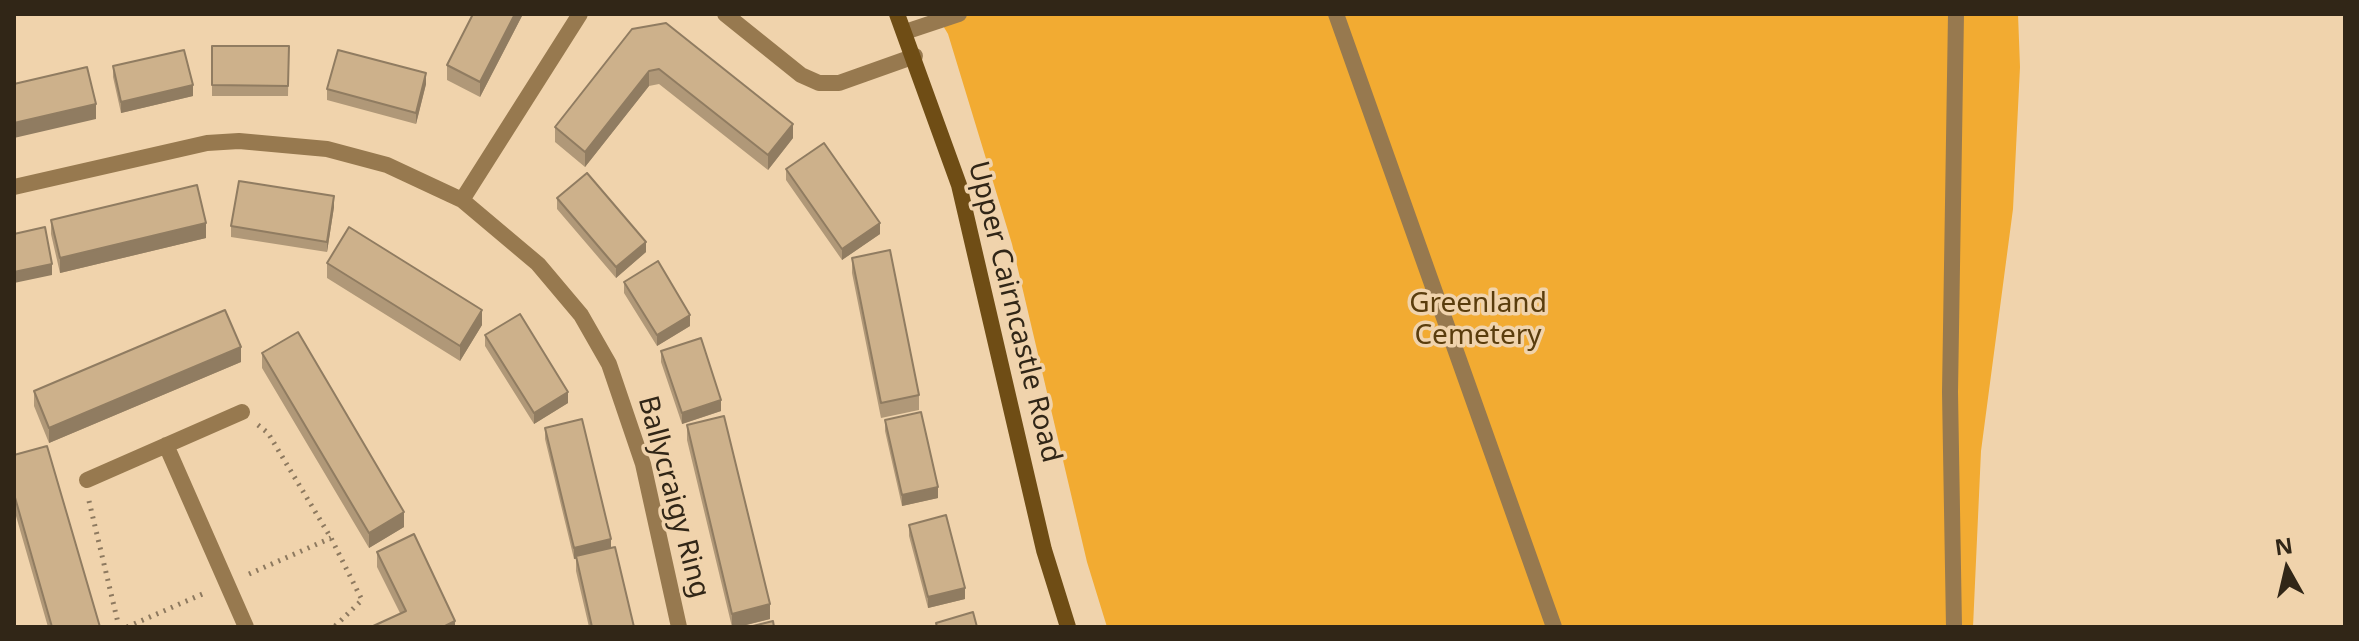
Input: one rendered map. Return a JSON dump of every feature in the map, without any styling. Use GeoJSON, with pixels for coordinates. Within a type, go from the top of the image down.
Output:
{"type":"FeatureCollection","features":[{"type":"Feature","properties":{"kind":"street"},"geometry":{"type":"LineString","coordinates":[[462,200],[580,14]]}},
{"type":"Feature","properties":{"kind":"street"},"geometry":{"type":"LineString","coordinates":[[725,14],[801,75],[819,83],[839,83],[915,56]]}},
{"type":"Feature","properties":{"kind":"street","name":"Upper Cairncastle Road"},"geometry":{"type":"LineString","coordinates":[[897,14],[915,56],[959,185],[1044,550],[1068,627]]}},
{"type":"Feature","properties":{"kind":"street"},"geometry":{"type":"LineString","coordinates":[[905,32],[959,14]]}},
{"type":"Feature","properties":{"kind":"street"},"geometry":{"type":"LineString","coordinates":[[1336,14],[1554,627]]}},
{"type":"Feature","properties":{"kind":"street"},"geometry":{"type":"LineString","coordinates":[[1954,627],[1950,392],[1956,14]]}},
{"type":"Feature","properties":{"kind":"street","name":"Ballycraigy Ring"},"geometry":{"type":"LineString","coordinates":[[14,187],[207,143],[239,141],[342,153],[387,165],[462,200],[538,264],[581,315],[609,364],[643,464],[679,627]]}},
{"type":"Feature","properties":{"kind":"street"},"geometry":{"type":"LineString","coordinates":[[87,480],[242,412]]}},
{"type":"Feature","properties":{"kind":"street"},"geometry":{"type":"LineString","coordinates":[[166,445],[246,627]]}},
{"type":"Feature","properties":{"kind":"path"},"geometry":{"type":"LineString","coordinates":[[242,412],[268,433],[331,538],[362,600],[334,627]]}},
{"type":"Feature","properties":{"kind":"path"},"geometry":{"type":"LineString","coordinates":[[87,480],[91,522],[119,627]]}},
{"type":"Feature","properties":{"kind":"green space","name":"Greenland Cemetery"},"geometry":{"type":"Polygon","coordinates":[[[936,14],[2018,14],[2020,67],[2013,209],[1981,451],[1973,627],[1107,627],[1087,562],[1012,244],[948,34],[936,14]]]}},
{"type":"Feature","properties":{"kind":"building"},"geometry":{"type":"Polygon","coordinates":[[[473,14],[515,14],[480,82],[447,65],[473,14]]]}},
{"type":"Feature","properties":{"kind":"building"},"geometry":{"type":"Polygon","coordinates":[[[666,23],[793,124],[768,155],[659,69],[649,71],[585,152],[555,127],[632,29],[666,23]]]}},
{"type":"Feature","properties":{"kind":"building"},"geometry":{"type":"Polygon","coordinates":[[[212,46],[289,46],[288,86],[212,85],[212,46]]]}},
{"type":"Feature","properties":{"kind":"building"},"geometry":{"type":"Polygon","coordinates":[[[184,50],[193,85],[121,102],[113,66],[184,50]]]}},
{"type":"Feature","properties":{"kind":"building"},"geometry":{"type":"Polygon","coordinates":[[[338,50],[426,73],[416,113],[327,89],[338,50]]]}},
{"type":"Feature","properties":{"kind":"building"},"geometry":{"type":"Polygon","coordinates":[[[87,67],[96,104],[14,123],[14,84],[87,67]]]}},
{"type":"Feature","properties":{"kind":"building"},"geometry":{"type":"Polygon","coordinates":[[[824,143],[880,223],[842,249],[786,169],[824,143]]]}},
{"type":"Feature","properties":{"kind":"building"},"geometry":{"type":"Polygon","coordinates":[[[587,173],[646,242],[616,267],[557,198],[587,173]]]}},
{"type":"Feature","properties":{"kind":"building"},"geometry":{"type":"Polygon","coordinates":[[[239,181],[334,196],[327,242],[231,226],[239,181]]]}},
{"type":"Feature","properties":{"kind":"building"},"geometry":{"type":"Polygon","coordinates":[[[197,185],[206,223],[60,258],[51,220],[197,185]]]}},
{"type":"Feature","properties":{"kind":"building"},"geometry":{"type":"Polygon","coordinates":[[[45,227],[52,264],[14,272],[14,234],[45,227]]]}},
{"type":"Feature","properties":{"kind":"building"},"geometry":{"type":"Polygon","coordinates":[[[349,227],[482,310],[460,346],[327,263],[349,227]]]}},
{"type":"Feature","properties":{"kind":"building"},"geometry":{"type":"Polygon","coordinates":[[[890,250],[919,395],[881,403],[852,258],[890,250]]]}},
{"type":"Feature","properties":{"kind":"building"},"geometry":{"type":"Polygon","coordinates":[[[658,261],[690,315],[657,335],[624,282],[658,261]]]}},
{"type":"Feature","properties":{"kind":"building"},"geometry":{"type":"Polygon","coordinates":[[[225,310],[241,347],[49,428],[34,391],[225,310]]]}},
{"type":"Feature","properties":{"kind":"building"},"geometry":{"type":"Polygon","coordinates":[[[520,314],[568,392],[534,413],[485,335],[520,314]]]}},
{"type":"Feature","properties":{"kind":"building"},"geometry":{"type":"Polygon","coordinates":[[[298,332],[404,512],[369,533],[262,353],[298,332]]]}},
{"type":"Feature","properties":{"kind":"building"},"geometry":{"type":"Polygon","coordinates":[[[701,338],[721,400],[682,413],[661,351],[701,338]]]}},
{"type":"Feature","properties":{"kind":"building"},"geometry":{"type":"Polygon","coordinates":[[[921,412],[938,487],[902,495],[885,420],[921,412]]]}},
{"type":"Feature","properties":{"kind":"building"},"geometry":{"type":"Polygon","coordinates":[[[724,416],[770,604],[732,614],[687,425],[724,416]]]}},
{"type":"Feature","properties":{"kind":"building"},"geometry":{"type":"Polygon","coordinates":[[[582,419],[611,539],[574,548],[545,428],[582,419]]]}},
{"type":"Feature","properties":{"kind":"building"},"geometry":{"type":"Polygon","coordinates":[[[47,446],[100,627],[52,627],[14,494],[14,455],[47,446]]]}},
{"type":"Feature","properties":{"kind":"building"},"geometry":{"type":"Polygon","coordinates":[[[946,515],[965,588],[928,597],[909,525],[946,515]]]}},
{"type":"Feature","properties":{"kind":"building"},"geometry":{"type":"Polygon","coordinates":[[[414,534],[455,621],[443,627],[371,627],[406,611],[377,552],[414,534]]]}},
{"type":"Feature","properties":{"kind":"building"},"geometry":{"type":"Polygon","coordinates":[[[615,547],[634,627],[592,627],[576,556],[615,547]]]}},
{"type":"Feature","properties":{"kind":"building"},"geometry":{"type":"Polygon","coordinates":[[[973,612],[977,627],[937,627],[936,623],[973,612]]]}},
{"type":"Feature","properties":{"kind":"building"},"geometry":{"type":"Polygon","coordinates":[[[773,621],[774,627],[749,627],[773,621]]]}}]}
